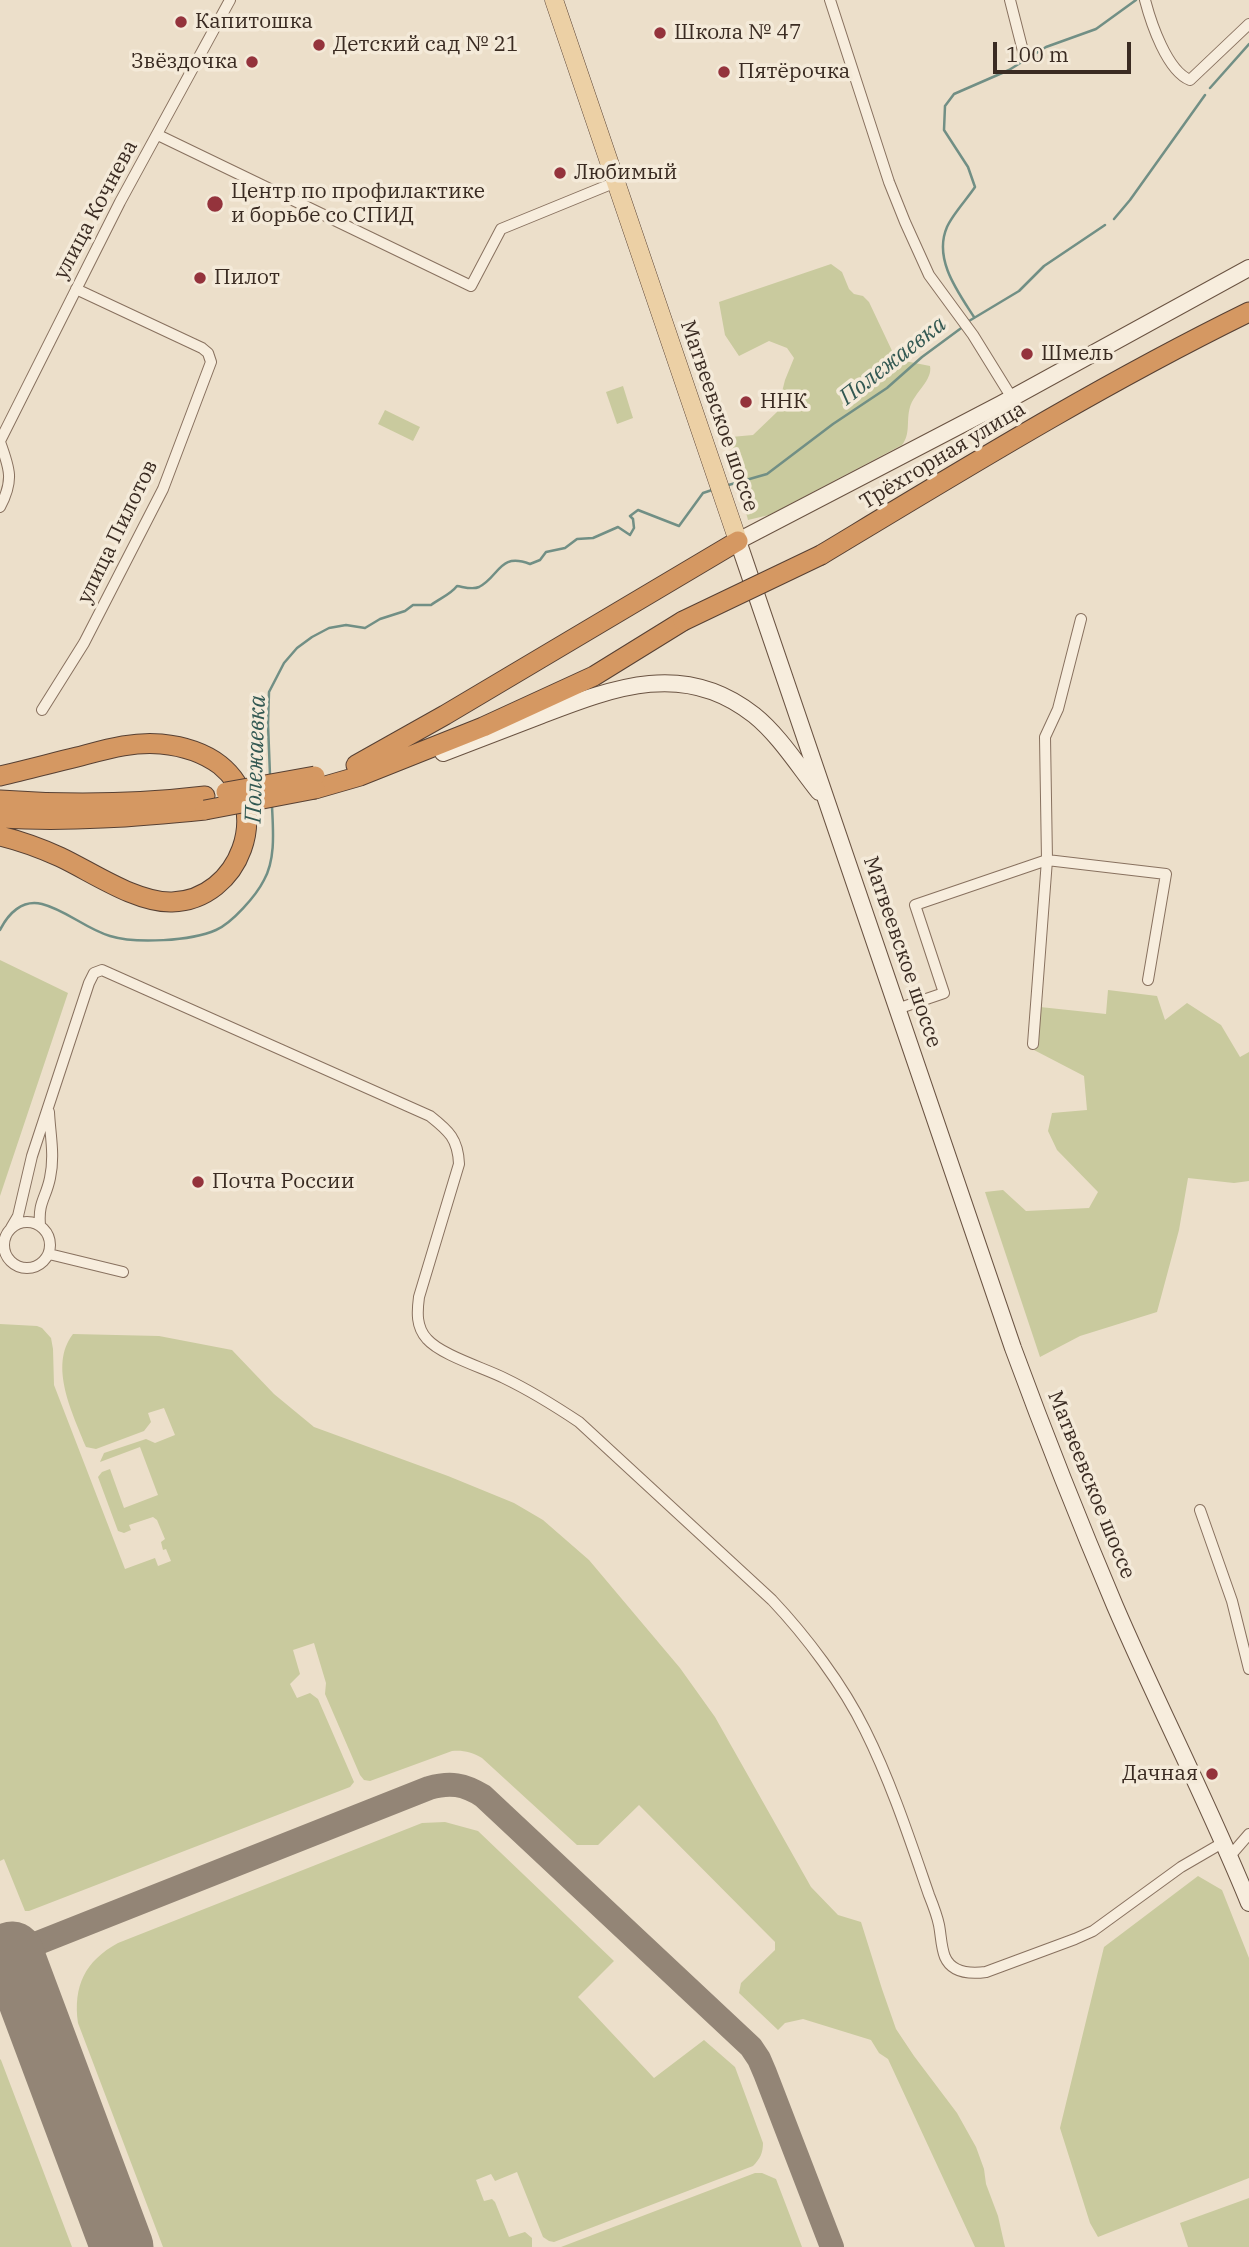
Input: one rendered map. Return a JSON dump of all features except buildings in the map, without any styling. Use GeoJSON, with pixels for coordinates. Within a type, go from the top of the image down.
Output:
{"type":"FeatureCollection","features":[{"type":"Feature","properties":{"kind":"highway","name":"Трёхгорная улица"},"geometry":{"type":"LineString","coordinates":[[358,771],[483,727],[582,681],[683,621],[821,555],[1022,434],[1249,312]]}},
{"type":"Feature","properties":{"kind":"highway"},"geometry":{"type":"LineString","coordinates":[[0,818],[115,819],[315,782],[358,771],[445,715],[738,541]]}},
{"type":"Feature","properties":{"kind":"highway"},"geometry":{"type":"LineString","coordinates":[[0,776],[131,744],[158,743],[183,747],[222,766],[240,791],[247,824],[240,857],[228,874],[212,890],[192,899],[172,902],[156,901],[136,894],[60,857],[0,836]]}},
{"type":"Feature","properties":{"kind":"highway"},"geometry":{"type":"LineString","coordinates":[[0,800],[205,803]]}},
{"type":"Feature","properties":{"kind":"main road","name":"Матвеевское шоссе"},"geometry":{"type":"LineString","coordinates":[[554,0],[1013,1348],[1060,1474],[1116,1608],[1227,1849],[1249,1903]]}},
{"type":"Feature","properties":{"kind":"main road"},"geometry":{"type":"LineString","coordinates":[[738,541],[1012,398],[1249,268]]}},
{"type":"Feature","properties":{"kind":"main road"},"geometry":{"type":"LineString","coordinates":[[358,771],[441,754],[586,698],[622,687],[669,682],[690,685],[738,703],[756,717],[827,803]]}},
{"type":"Feature","properties":{"kind":"street","name":"улица Кочнева"},"geometry":{"type":"LineString","coordinates":[[0,507],[9,486],[9,467],[0,442],[120,202],[230,0]]}},
{"type":"Feature","properties":{"kind":"street"},"geometry":{"type":"LineString","coordinates":[[830,0],[889,181],[929,275],[973,335],[1012,398]]}},
{"type":"Feature","properties":{"kind":"street"},"geometry":{"type":"LineString","coordinates":[[1010,0],[1024,55]]}},
{"type":"Feature","properties":{"kind":"street"},"geometry":{"type":"LineString","coordinates":[[1145,0],[1152,29],[1179,73],[1190,80],[1249,24]]}},
{"type":"Feature","properties":{"kind":"street"},"geometry":{"type":"LineString","coordinates":[[158,135],[471,286],[501,229],[616,182]]}},
{"type":"Feature","properties":{"kind":"street","name":"улица Пилотов"},"geometry":{"type":"LineString","coordinates":[[42,710],[85,643],[163,489],[211,362],[208,353],[202,348],[76,289]]}},
{"type":"Feature","properties":{"kind":"street"},"geometry":{"type":"LineString","coordinates":[[1033,1044],[1047,860],[1045,737],[1058,709],[1082,619]]}},
{"type":"Feature","properties":{"kind":"street"},"geometry":{"type":"LineString","coordinates":[[897,1009],[944,993],[915,905],[1047,860],[1166,874],[1149,980]]}},
{"type":"Feature","properties":{"kind":"street"},"geometry":{"type":"LineString","coordinates":[[48,1106],[53,1146],[50,1178],[39,1210],[40,1225],[50,1238],[49,1254],[39,1265],[25,1268],[12,1262],[7,1256],[4,1242],[18,1216],[29,1168],[48,1106],[89,983],[94,973],[102,970],[402,1103],[430,1116],[443,1127],[458,1149],[459,1164],[419,1297],[417,1313],[420,1327],[427,1339],[441,1349],[545,1399],[579,1422],[793,1622],[865,1728],[938,1920],[945,1957],[961,1972],[986,1972],[1093,1931],[1181,1867],[1227,1849],[1249,1833]]}},
{"type":"Feature","properties":{"kind":"street"},"geometry":{"type":"LineString","coordinates":[[11,1228],[25,1221],[40,1225]]}},
{"type":"Feature","properties":{"kind":"street"},"geometry":{"type":"LineString","coordinates":[[49,1254],[123,1272]]}},
{"type":"Feature","properties":{"kind":"street"},"geometry":{"type":"LineString","coordinates":[[1200,1510],[1231,1601],[1249,1669]]}},
{"type":"Feature","properties":{"kind":"green space"},"geometry":{"type":"Polygon","coordinates":[[[831,264],[842,272],[854,294],[863,296],[869,302],[894,355],[900,360],[930,366],[929,376],[910,407],[902,445],[769,515],[748,520],[738,482],[731,437],[753,435],[777,412],[794,358],[787,348],[769,341],[739,356],[725,335],[719,302],[831,264]]]}},
{"type":"Feature","properties":{"kind":"green space"},"geometry":{"type":"Polygon","coordinates":[[[623,386],[633,418],[617,424],[606,392],[623,386]]]}},
{"type":"Feature","properties":{"kind":"green space"},"geometry":{"type":"Polygon","coordinates":[[[385,410],[420,427],[413,441],[378,424],[385,410]]]}},
{"type":"Feature","properties":{"kind":"green space"},"geometry":{"type":"Polygon","coordinates":[[[0,960],[68,993],[0,1196],[0,960]]]}},
{"type":"Feature","properties":{"kind":"green space"},"geometry":{"type":"Polygon","coordinates":[[[1108,990],[1157,996],[1165,1020],[1187,1003],[1221,1025],[1240,1057],[1249,1052],[1249,1181],[1234,1183],[1188,1178],[1179,1230],[1157,1312],[1080,1336],[1040,1357],[985,1192],[1003,1190],[1026,1211],[1089,1208],[1098,1192],[1057,1150],[1048,1131],[1052,1113],[1087,1110],[1084,1076],[1034,1050],[1040,1007],[1106,1014],[1108,990]]]}},
{"type":"Feature","properties":{"kind":"green space"},"geometry":{"type":"Polygon","coordinates":[[[0,1324],[37,1326],[51,1338],[54,1385],[125,1569],[155,1558],[158,1566],[171,1561],[166,1549],[163,1550],[161,1542],[165,1539],[153,1517],[129,1525],[131,1530],[124,1533],[118,1531],[98,1477],[110,1469],[124,1508],[158,1495],[140,1447],[100,1462],[104,1453],[146,1439],[155,1443],[175,1435],[164,1408],[148,1413],[151,1422],[144,1431],[96,1449],[86,1447],[65,1390],[63,1375],[66,1347],[73,1334],[159,1336],[232,1350],[274,1394],[314,1427],[514,1503],[543,1520],[589,1560],[680,1668],[715,1717],[811,1887],[838,1915],[861,1922],[896,2029],[957,2113],[976,2147],[1005,2247],[975,2247],[888,2059],[879,2053],[871,2040],[803,2019],[785,2023],[778,2030],[739,1993],[741,1983],[775,1950],[775,1942],[639,1805],[598,1845],[577,1845],[482,1758],[471,1753],[452,1751],[370,1781],[364,1780],[325,1694],[326,1683],[314,1643],[293,1650],[300,1674],[290,1684],[297,1698],[310,1693],[318,1699],[354,1782],[350,1787],[25,1911],[4,1859],[0,1861],[0,1324]]]}},
{"type":"Feature","properties":{"kind":"green space"},"geometry":{"type":"Polygon","coordinates":[[[445,1822],[478,1831],[614,1961],[578,1997],[654,2078],[704,2040],[735,2067],[763,2143],[759,2158],[753,2166],[554,2242],[543,2237],[517,2172],[495,2181],[491,2174],[476,2180],[484,2201],[492,2199],[495,2202],[509,2237],[525,2232],[532,2238],[532,2247],[163,2247],[78,2023],[77,1997],[90,1966],[118,1943],[422,1823],[445,1822]]]}},
{"type":"Feature","properties":{"kind":"green space"},"geometry":{"type":"Polygon","coordinates":[[[1198,1876],[1222,1890],[1249,1958],[1249,2178],[1098,2237],[1090,2223],[1060,2128],[1104,1947],[1198,1876]]]}},
{"type":"Feature","properties":{"kind":"green space"},"geometry":{"type":"Polygon","coordinates":[[[1,2060],[72,2247],[0,2247],[1,2060]]]}},
{"type":"Feature","properties":{"kind":"green space"},"geometry":{"type":"Polygon","coordinates":[[[755,2173],[776,2179],[802,2247],[561,2247],[755,2173]]]}},
{"type":"Feature","properties":{"kind":"green space"},"geometry":{"type":"Polygon","coordinates":[[[1249,2198],[1249,2247],[1188,2247],[1180,2223],[1249,2198]]]}},
{"type":"Feature","properties":{"kind":"waterway","name":"Полежаевка"},"geometry":{"type":"LineString","coordinates":[[974,317],[949,275],[943,251],[943,239],[949,222],[975,187],[968,167],[944,130],[945,106],[954,94],[1009,70],[1046,47],[1096,29],[1136,0]]}},
{"type":"Feature","properties":{"kind":"waterway","name":"Полежаевка"},"geometry":{"type":"LineString","coordinates":[[1210,88],[1249,44]]}},
{"type":"Feature","properties":{"kind":"waterway","name":"Полежаевка"},"geometry":{"type":"LineString","coordinates":[[1114,219],[1205,95]]}},
{"type":"Feature","properties":{"kind":"waterway","name":"Полежаевка"},"geometry":{"type":"LineString","coordinates":[[969,321],[1019,291],[1044,266],[1105,225]]}},
{"type":"Feature","properties":{"kind":"waterway","name":"Полежаевка"},"geometry":{"type":"LineString","coordinates":[[725,486],[767,474],[833,424],[887,388],[922,357],[964,326]]}},
{"type":"Feature","properties":{"kind":"waterway","name":"Полежаевка"},"geometry":{"type":"LineString","coordinates":[[270,775],[269,692],[284,663],[297,648],[312,637],[329,628],[346,625],[365,628],[413,605],[431,605],[457,586],[479,587],[506,563],[520,561],[530,564],[540,560],[546,552],[565,548],[577,539],[593,538],[618,527],[630,535],[634,528],[630,516],[638,510],[679,526],[703,493],[712,490]]}},
{"type":"Feature","properties":{"kind":"waterway","name":"Полежаевка"},"geometry":{"type":"LineString","coordinates":[[0,930],[16,909],[35,903],[51,907],[101,933],[134,940],[178,939],[216,930],[250,901],[268,872],[273,844],[272,806]]}},
{"type":"Feature","properties":{"kind":"taxiway"},"geometry":{"type":"LineString","coordinates":[[0,1958],[429,1788],[450,1785],[470,1789],[483,1796],[751,2047],[765,2073],[832,2247]]}},
{"type":"Feature","properties":{"kind":"runway"},"geometry":{"type":"LineString","coordinates":[[12,1953],[122,2247]]}},
{"type":"Feature","properties":{"kind":"place","name":"Капитошка"},"geometry":{"type":"Point","coordinates":[181,22]}},
{"type":"Feature","properties":{"kind":"place","name":"Школа № 47"},"geometry":{"type":"Point","coordinates":[660,33]}},
{"type":"Feature","properties":{"kind":"place","name":"Детский сад № 21"},"geometry":{"type":"Point","coordinates":[319,45]}},
{"type":"Feature","properties":{"kind":"place","name":"Звёздочка"},"geometry":{"type":"Point","coordinates":[252,62]}},
{"type":"Feature","properties":{"kind":"place","name":"Пятёрочка"},"geometry":{"type":"Point","coordinates":[724,72]}},
{"type":"Feature","properties":{"kind":"place","name":"Любимый"},"geometry":{"type":"Point","coordinates":[560,173]}},
{"type":"Feature","properties":{"kind":"place","name":"Центр по профилактике и борьбе со СПИД"},"geometry":{"type":"Point","coordinates":[215,204]}},
{"type":"Feature","properties":{"kind":"place","name":"Пилот"},"geometry":{"type":"Point","coordinates":[200,278]}},
{"type":"Feature","properties":{"kind":"place","name":"Шмель"},"geometry":{"type":"Point","coordinates":[1027,354]}},
{"type":"Feature","properties":{"kind":"place","name":"ННК"},"geometry":{"type":"Point","coordinates":[746,402]}},
{"type":"Feature","properties":{"kind":"place","name":"Почта России"},"geometry":{"type":"Point","coordinates":[198,1182]}},
{"type":"Feature","properties":{"kind":"place","name":"Дачная"},"geometry":{"type":"Point","coordinates":[1212,1774]}}]}
